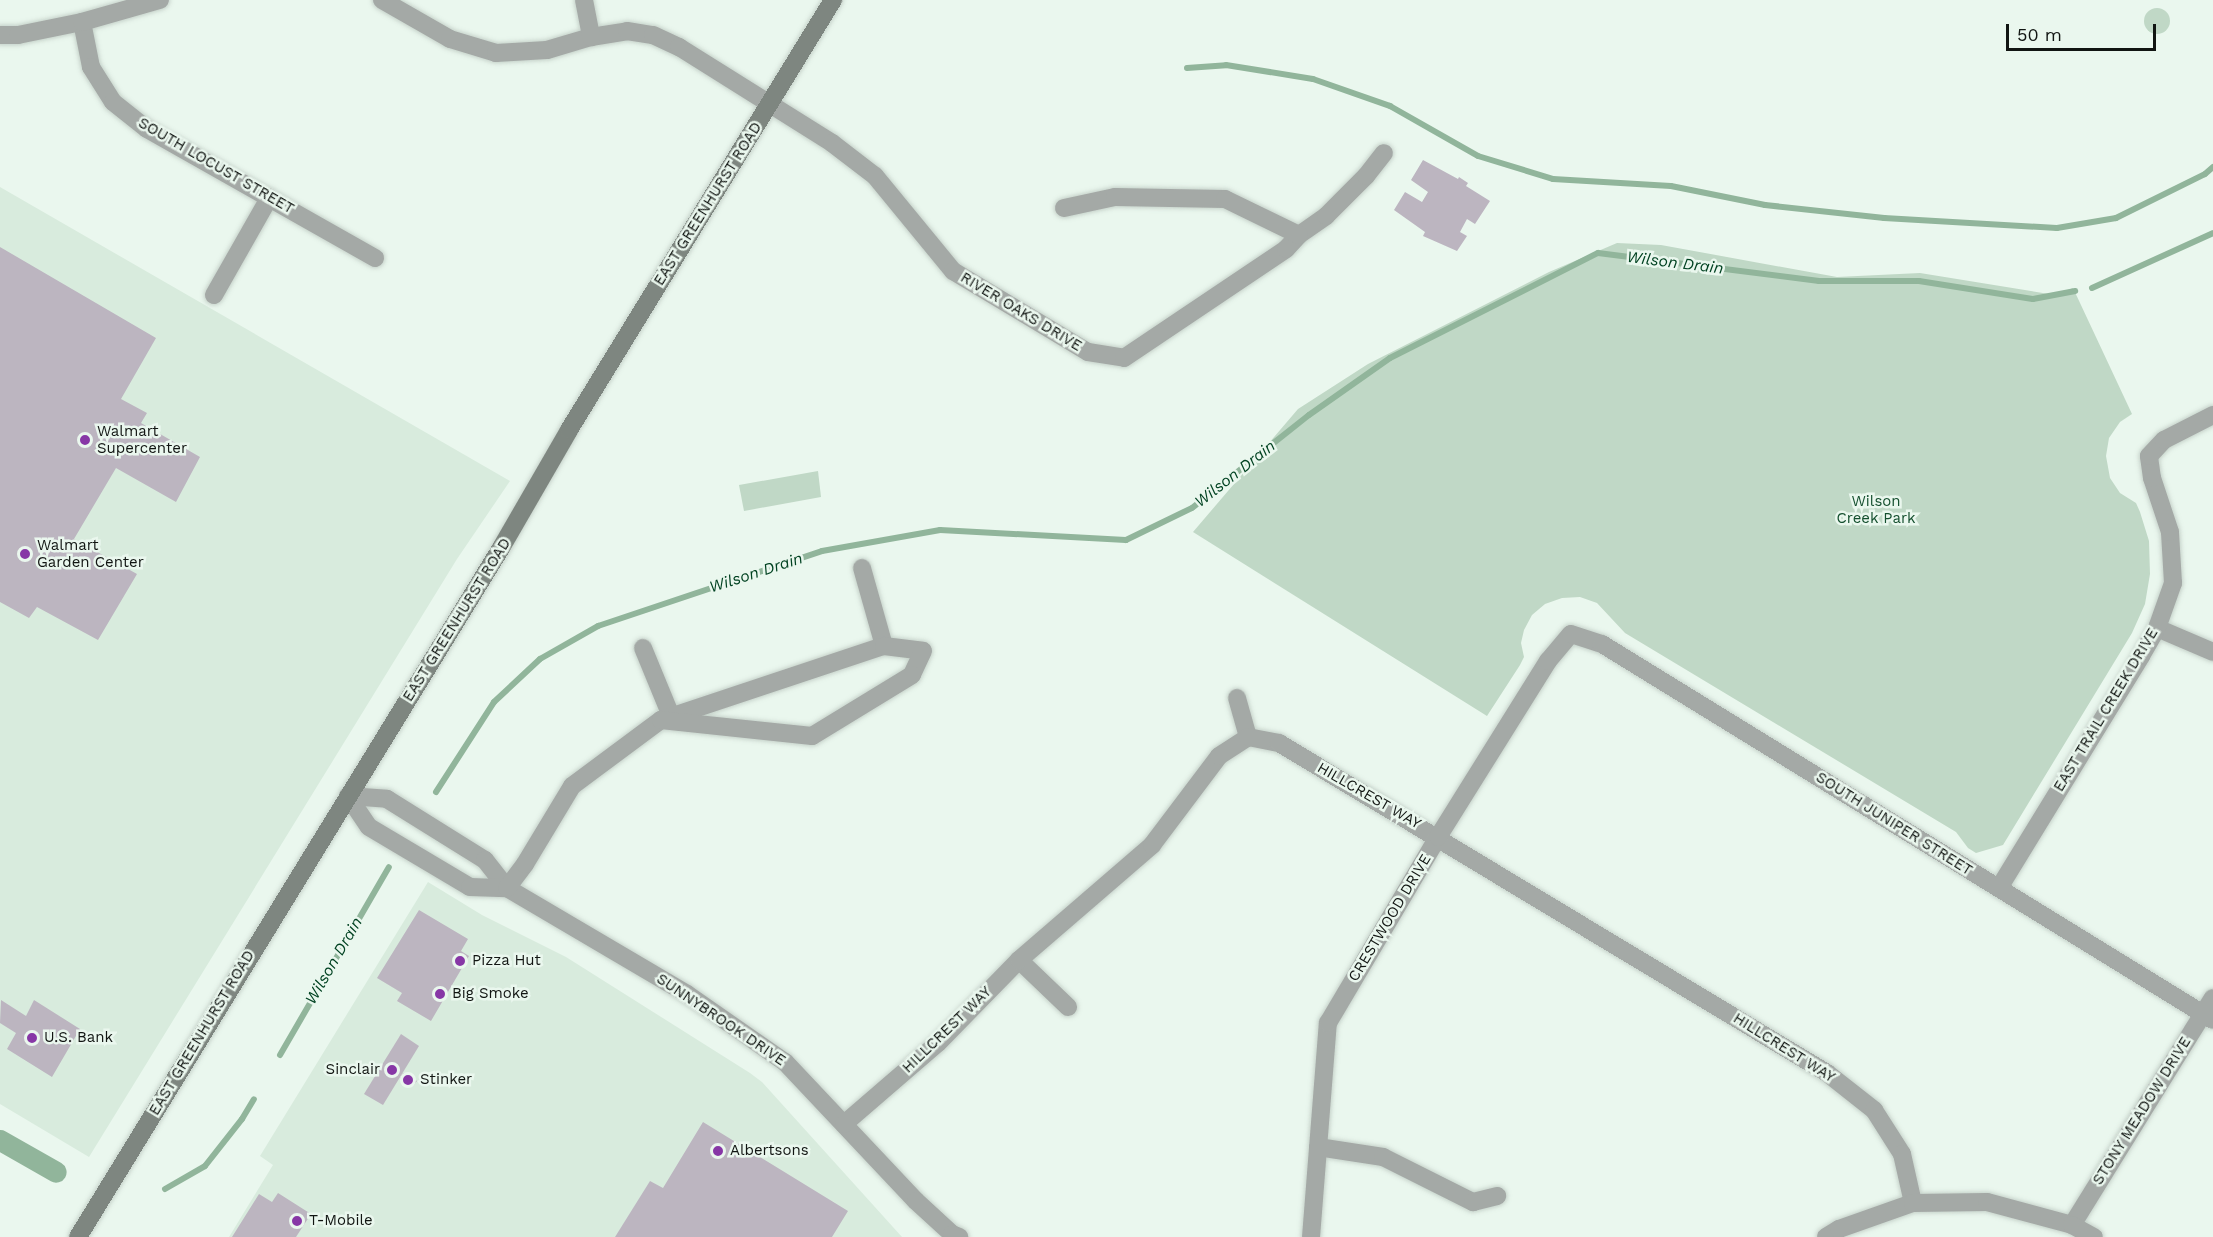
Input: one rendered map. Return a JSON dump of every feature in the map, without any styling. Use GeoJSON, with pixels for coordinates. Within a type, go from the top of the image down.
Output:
{"type":"FeatureCollection","features":[{"type":"Feature","properties":{"kind":"main road","name":"EAST GREENHURST ROAD"},"geometry":{"type":"LineString","coordinates":[[78,1237],[833,0]]}},
{"type":"Feature","properties":{"kind":"street"},"geometry":{"type":"LineString","coordinates":[[0,35],[18,35],[82,22],[160,0]]}},
{"type":"Feature","properties":{"kind":"street"},"geometry":{"type":"LineString","coordinates":[[382,0],[450,39],[496,53],[547,50],[591,37],[627,31],[653,35],[679,47],[770,104]]}},
{"type":"Feature","properties":{"kind":"street"},"geometry":{"type":"LineString","coordinates":[[584,0],[591,37]]}},
{"type":"Feature","properties":{"kind":"street","name":"SOUTH LOCUST STREET"},"geometry":{"type":"LineString","coordinates":[[82,22],[91,67],[113,102],[147,129],[375,258]]}},
{"type":"Feature","properties":{"kind":"street","name":"RIVER OAKS DRIVE"},"geometry":{"type":"LineString","coordinates":[[770,104],[832,143],[875,176],[953,271],[1088,352],[1125,358],[1286,249],[1299,235],[1326,216],[1366,176],[1384,153]]}},
{"type":"Feature","properties":{"kind":"street"},"geometry":{"type":"LineString","coordinates":[[1064,208],[1114,197],[1225,199],[1299,235]]}},
{"type":"Feature","properties":{"kind":"street"},"geometry":{"type":"LineString","coordinates":[[214,295],[269,198]]}},
{"type":"Feature","properties":{"kind":"street","name":"EAST TRAIL CREEK DRIVE"},"geometry":{"type":"LineString","coordinates":[[1999,888],[2157,628],[2173,583],[2170,532],[2152,478],[2149,456],[2164,440],[2213,415]]}},
{"type":"Feature","properties":{"kind":"street"},"geometry":{"type":"LineString","coordinates":[[862,568],[884,645]]}},
{"type":"Feature","properties":{"kind":"street"},"geometry":{"type":"LineString","coordinates":[[2157,628],[2213,652]]}},
{"type":"Feature","properties":{"kind":"street","name":"SOUTH JUNIPER STREET"},"geometry":{"type":"LineString","coordinates":[[1571,634],[1602,644],[2208,1017]]}},
{"type":"Feature","properties":{"kind":"street","name":"CRESTWOOD DRIVE"},"geometry":{"type":"LineString","coordinates":[[1311,1237],[1328,1023],[1438,837],[1548,661],[1571,634]]}},
{"type":"Feature","properties":{"kind":"street"},"geometry":{"type":"LineString","coordinates":[[507,888],[525,864],[572,786],[666,718],[884,645],[923,651],[912,675],[812,736],[666,718]]}},
{"type":"Feature","properties":{"kind":"street"},"geometry":{"type":"LineString","coordinates":[[643,648],[666,718]]}},
{"type":"Feature","properties":{"kind":"street"},"geometry":{"type":"LineString","coordinates":[[1237,698],[1248,737]]}},
{"type":"Feature","properties":{"kind":"street","name":"HILLCREST WAY"},"geometry":{"type":"LineString","coordinates":[[844,1124],[938,1043],[1019,960],[1152,845],[1219,756],[1248,737],[1279,743],[1827,1073],[1874,1110],[1902,1154],[1913,1203]]}},
{"type":"Feature","properties":{"kind":"street","name":"SUNNYBROOK DRIVE"},"geometry":{"type":"LineString","coordinates":[[348,796],[369,828],[470,887],[507,888]]}},
{"type":"Feature","properties":{"kind":"street","name":"SUNNYBROOK DRIVE"},"geometry":{"type":"LineString","coordinates":[[348,796],[387,799],[485,860],[507,888],[687,993],[785,1062],[916,1201],[954,1236]]}},
{"type":"Feature","properties":{"kind":"street"},"geometry":{"type":"LineString","coordinates":[[1019,960],[1068,1007]]}},
{"type":"Feature","properties":{"kind":"street","name":"STONY MEADOW DRIVE"},"geometry":{"type":"LineString","coordinates":[[2072,1225],[2208,1017],[2213,998]]}},
{"type":"Feature","properties":{"kind":"street"},"geometry":{"type":"LineString","coordinates":[[1318,1147],[1383,1157],[1473,1202],[1497,1196]]}},
{"type":"Feature","properties":{"kind":"street"},"geometry":{"type":"LineString","coordinates":[[1826,1237],[1839,1229],[1913,1203],[1987,1202],[2072,1225],[2094,1237]]}},
{"type":"Feature","properties":{"kind":"shaded area"},"geometry":{"type":"Polygon","coordinates":[[[0,187],[510,481],[457,559],[89,1157],[0,1104],[0,187]]]}},
{"type":"Feature","properties":{"kind":"shaded area"},"geometry":{"type":"Polygon","coordinates":[[[428,882],[482,915],[566,957],[750,1073],[762,1082],[902,1237],[229,1237],[273,1165],[260,1156],[428,882]]]}},
{"type":"Feature","properties":{"kind":"green space"},"geometry":{"type":"Polygon","coordinates":[[[2157,8],[2166,12],[2170,21],[2166,30],[2157,34],[2148,30],[2144,21],[2148,12],[2157,8]]]}},
{"type":"Feature","properties":{"kind":"green space","name":"Wilson Creek Park"},"geometry":{"type":"Polygon","coordinates":[[[1617,243],[1661,245],[1837,277],[1920,273],[2055,295],[2073,288],[2132,414],[2120,422],[2109,438],[2106,456],[2110,478],[2120,493],[2136,503],[2140,512],[2149,541],[2150,574],[2145,604],[2132,633],[2003,845],[1976,853],[1968,848],[1956,832],[1625,633],[1597,603],[1580,597],[1562,598],[1545,604],[1532,615],[1524,630],[1521,643],[1524,657],[1487,716],[1193,532],[1298,409],[1368,364],[1549,272],[1617,243]]]}},
{"type":"Feature","properties":{"kind":"green space"},"geometry":{"type":"Polygon","coordinates":[[[818,471],[821,497],[744,511],[739,485],[818,471]]]}},
{"type":"Feature","properties":{"kind":"building"},"geometry":{"type":"Polygon","coordinates":[[[1423,160],[1458,179],[1459,177],[1468,183],[1466,186],[1490,201],[1475,224],[1467,219],[1460,232],[1467,236],[1457,251],[1423,236],[1425,232],[1394,210],[1405,192],[1422,202],[1428,192],[1411,180],[1423,160]]]}},
{"type":"Feature","properties":{"kind":"building","name":"Walmart Supercenter"},"geometry":{"type":"Polygon","coordinates":[[[0,247],[156,338],[121,399],[147,413],[141,423],[200,457],[176,502],[116,468],[74,539],[137,574],[98,640],[37,607],[29,618],[0,602],[0,247]]]}},
{"type":"Feature","properties":{"kind":"building"},"geometry":{"type":"Polygon","coordinates":[[[419,910],[468,939],[461,951],[469,956],[431,1021],[397,1001],[402,993],[377,978],[419,910]]]}},
{"type":"Feature","properties":{"kind":"building"},"geometry":{"type":"Polygon","coordinates":[[[1,1000],[26,1016],[34,1000],[80,1029],[52,1077],[7,1049],[16,1033],[0,1023],[1,1000]]]}},
{"type":"Feature","properties":{"kind":"building","name":"Sinclair"},"geometry":{"type":"Polygon","coordinates":[[[401,1034],[419,1046],[383,1105],[364,1094],[401,1034]]]}},
{"type":"Feature","properties":{"kind":"building","name":"Stinker"},"geometry":{"type":"Polygon","coordinates":[[[403,1073],[417,1081],[413,1086],[400,1078],[403,1073]]]}},
{"type":"Feature","properties":{"kind":"building","name":"Albertsons"},"geometry":{"type":"Polygon","coordinates":[[[703,1122],[848,1211],[832,1237],[615,1237],[650,1181],[663,1188],[703,1122]]]}},
{"type":"Feature","properties":{"kind":"building"},"geometry":{"type":"Polygon","coordinates":[[[278,1193],[311,1214],[296,1237],[232,1237],[259,1194],[272,1202],[278,1193]]]}},
{"type":"Feature","properties":{"kind":"waterway"},"geometry":{"type":"LineString","coordinates":[[1187,68],[1226,65],[1313,79],[1390,106],[1478,156],[1553,179],[1671,186],[1765,205],[1884,218],[2057,228],[2116,218],[2205,174],[2213,167]]}},
{"type":"Feature","properties":{"kind":"waterway","name":"Wilson Drain"},"geometry":{"type":"LineString","coordinates":[[2092,288],[2213,233]]}},
{"type":"Feature","properties":{"kind":"waterway","name":"Wilson Drain"},"geometry":{"type":"LineString","coordinates":[[436,792],[494,702],[540,659],[598,626],[822,551],[940,530],[1126,540],[1192,508],[1309,415],[1390,358],[1598,253],[1819,281],[1919,281],[2033,299],[2075,291]]}},
{"type":"Feature","properties":{"kind":"waterway","name":"Wilson Drain"},"geometry":{"type":"LineString","coordinates":[[280,1055],[389,867]]}},
{"type":"Feature","properties":{"kind":"waterway","name":"Wilson Drain"},"geometry":{"type":"LineString","coordinates":[[165,1189],[205,1166],[242,1119],[254,1099]]}},
{"type":"Feature","properties":{"kind":"waterway","name":"Wilson Drain"},"geometry":{"type":"LineString","coordinates":[[0,1140],[56,1172]]}},
{"type":"Feature","properties":{"kind":"place","name":"Walmart Supercenter"},"geometry":{"type":"Point","coordinates":[85,440]}},
{"type":"Feature","properties":{"kind":"place","name":"Walmart Garden Center"},"geometry":{"type":"Point","coordinates":[25,554]}},
{"type":"Feature","properties":{"kind":"place","name":"Pizza Hut"},"geometry":{"type":"Point","coordinates":[460,961]}},
{"type":"Feature","properties":{"kind":"place","name":"Big Smoke"},"geometry":{"type":"Point","coordinates":[440,994]}},
{"type":"Feature","properties":{"kind":"place","name":"U.S. Bank"},"geometry":{"type":"Point","coordinates":[32,1038]}},
{"type":"Feature","properties":{"kind":"place","name":"Sinclair"},"geometry":{"type":"Point","coordinates":[392,1070]}},
{"type":"Feature","properties":{"kind":"place","name":"Stinker"},"geometry":{"type":"Point","coordinates":[408,1080]}},
{"type":"Feature","properties":{"kind":"place","name":"Albertsons"},"geometry":{"type":"Point","coordinates":[718,1151]}},
{"type":"Feature","properties":{"kind":"place","name":"T-Mobile"},"geometry":{"type":"Point","coordinates":[297,1221]}}]}
